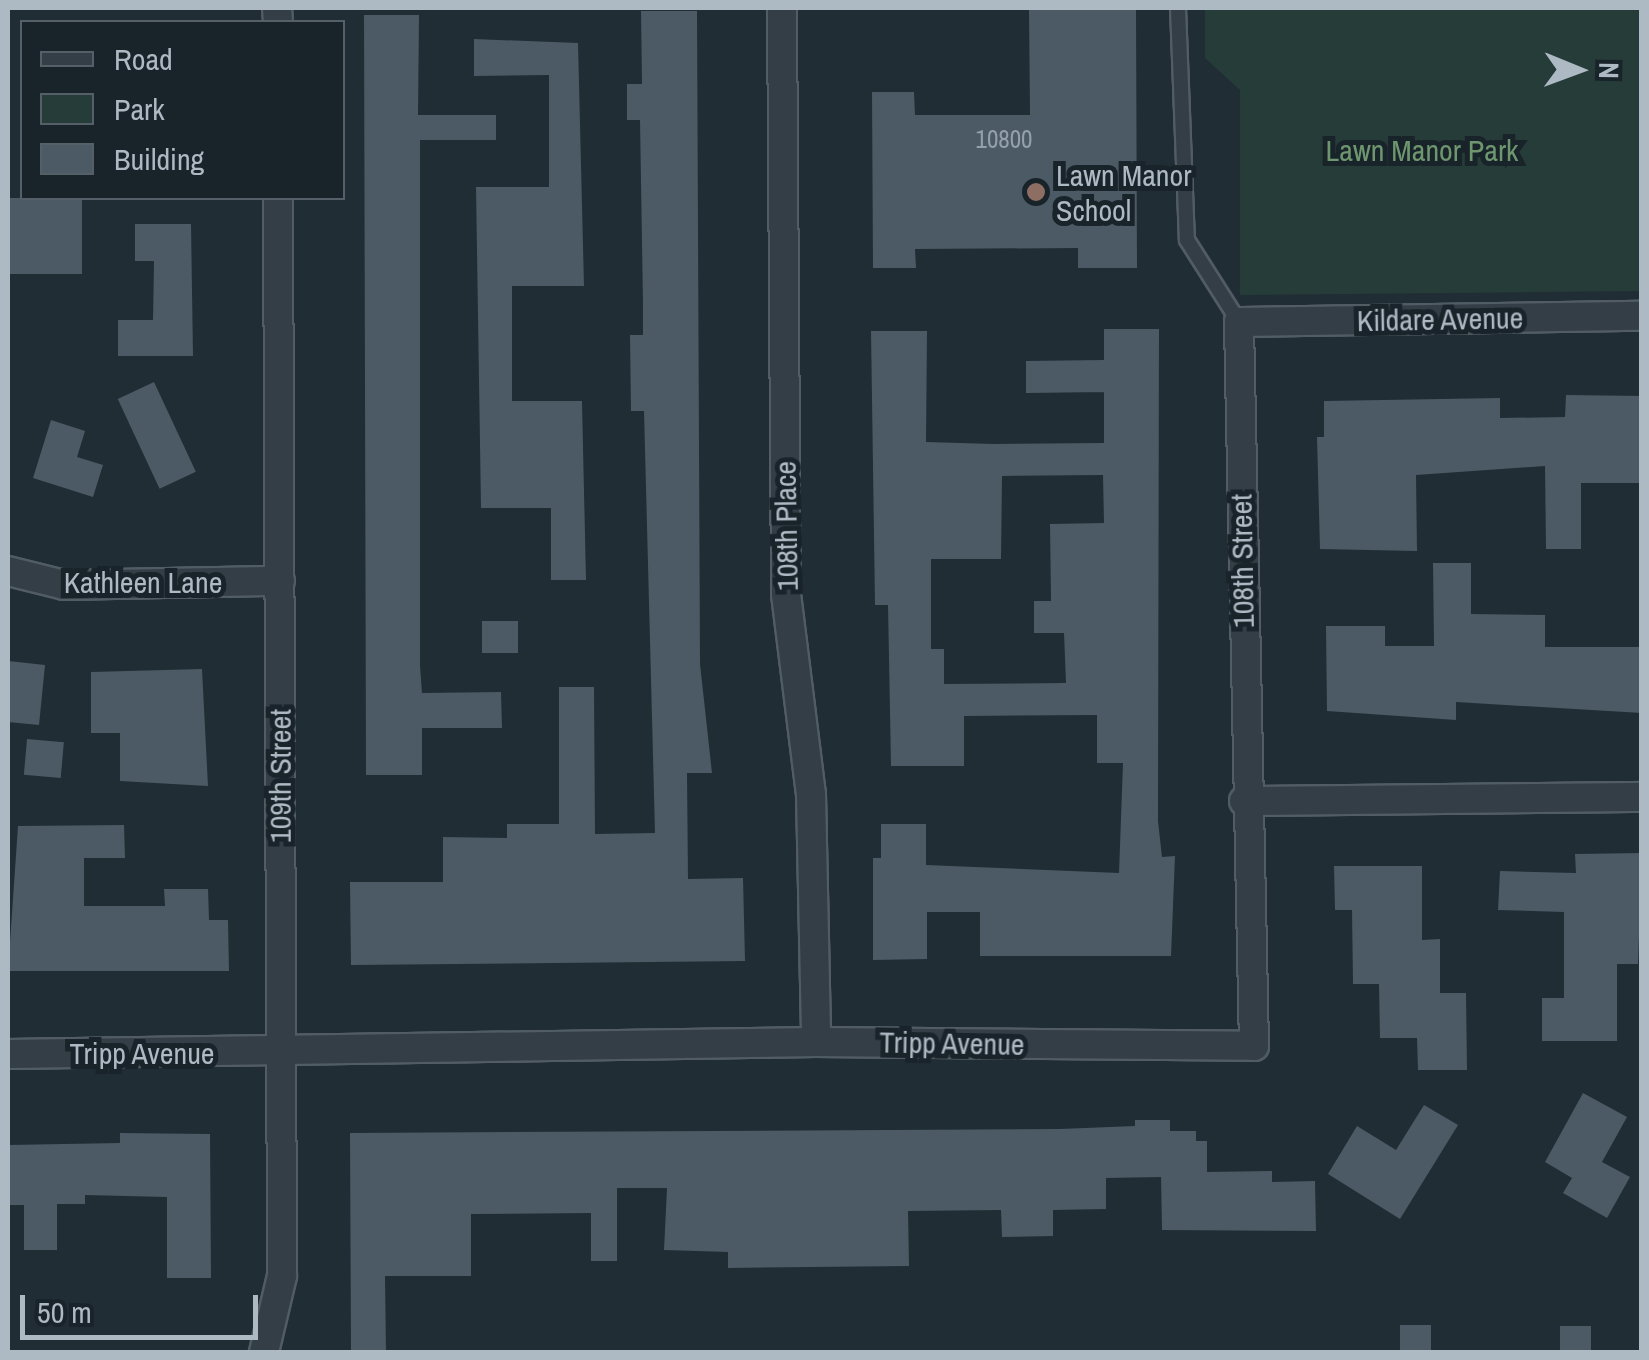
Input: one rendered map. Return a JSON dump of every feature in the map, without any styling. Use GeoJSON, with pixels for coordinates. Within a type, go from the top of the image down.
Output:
{"type":"FeatureCollection","features":[{"type":"Feature","properties":{"kind":"street","name":"108th Place"},"geometry":{"type":"LineString","coordinates":[[782,8],[786,594],[810,781],[816,1042]]}},
{"type":"Feature","properties":{"kind":"street","name":"109th Street"},"geometry":{"type":"LineString","coordinates":[[264,1352],[282,1276],[278,200]]}},
{"type":"Feature","properties":{"kind":"street","name":"Kildare Avenue"},"geometry":{"type":"LineString","coordinates":[[1240,322],[1642,316]]}},
{"type":"Feature","properties":{"kind":"street","name":"108th Street"},"geometry":{"type":"LineString","coordinates":[[1240,322],[1244,801]]}},
{"type":"Feature","properties":{"kind":"street","name":"Kathleen Lane"},"geometry":{"type":"LineString","coordinates":[[8,571],[64,585],[280,581]]}},
{"type":"Feature","properties":{"kind":"street"},"geometry":{"type":"LineString","coordinates":[[1244,801],[1642,796]]}},
{"type":"Feature","properties":{"kind":"street","name":"Tripp Avenue"},"geometry":{"type":"LineString","coordinates":[[8,1054],[816,1042],[1254,1046],[1244,801]]}},
{"type":"Feature","properties":{"kind":"lane"},"geometry":{"type":"LineString","coordinates":[[1178,8],[1187,240],[1240,322]]}},
{"type":"Feature","properties":{"kind":"green space","name":"Lawn Manor Park"},"geometry":{"type":"Polygon","coordinates":[[[1205,8],[1641,8],[1641,291],[1240,295],[1240,90],[1205,58],[1205,8]]]}},
{"type":"Feature","properties":{"kind":"building"},"geometry":{"type":"Polygon","coordinates":[[[1029,8],[1136,8],[1137,268],[1078,268],[1078,248],[915,249],[916,268],[873,268],[872,92],[914,92],[915,115],[1030,115],[1029,8]]]}},
{"type":"Feature","properties":{"kind":"building"},"geometry":{"type":"Polygon","coordinates":[[[641,11],[697,11],[700,664],[712,773],[687,773],[688,879],[743,878],[745,961],[351,965],[350,882],[443,882],[443,837],[507,838],[507,824],[559,824],[559,687],[594,687],[595,834],[655,833],[644,411],[631,411],[630,335],[643,335],[643,305],[640,120],[627,120],[627,84],[642,84],[641,11]]]}},
{"type":"Feature","properties":{"kind":"building"},"geometry":{"type":"Polygon","coordinates":[[[364,15],[419,15],[418,115],[496,115],[496,140],[420,140],[420,666],[422,693],[501,692],[502,728],[422,728],[422,775],[366,775],[364,15]]]}},
{"type":"Feature","properties":{"kind":"building"},"geometry":{"type":"Polygon","coordinates":[[[474,39],[578,43],[584,286],[512,286],[512,401],[582,401],[586,580],[551,580],[551,508],[481,508],[476,187],[549,187],[549,75],[474,76],[474,39]]]}},
{"type":"Feature","properties":{"kind":"building"},"geometry":{"type":"Polygon","coordinates":[[[8,198],[82,200],[82,274],[8,274],[8,198]]]}},
{"type":"Feature","properties":{"kind":"building"},"geometry":{"type":"Polygon","coordinates":[[[135,224],[191,224],[193,356],[118,356],[118,320],[153,320],[154,261],[135,261],[135,224]]]}},
{"type":"Feature","properties":{"kind":"building"},"geometry":{"type":"Polygon","coordinates":[[[1104,329],[1159,329],[1158,821],[1162,857],[1175,856],[1171,956],[980,956],[980,912],[927,912],[927,959],[873,960],[873,858],[881,858],[881,824],[926,824],[926,865],[1119,873],[1123,763],[1097,763],[1097,715],[964,716],[964,766],[891,766],[888,605],[875,605],[871,331],[927,331],[926,442],[1104,443],[1104,392],[1026,393],[1026,361],[1104,360],[1104,329]],[[1103,475],[1002,476],[1001,559],[931,559],[931,649],[944,649],[944,684],[1066,683],[1064,633],[1034,633],[1034,601],[1051,601],[1050,524],[1104,523],[1103,475]]]}},
{"type":"Feature","properties":{"kind":"building"},"geometry":{"type":"Polygon","coordinates":[[[154,382],[196,472],[160,489],[118,399],[154,382]]]}},
{"type":"Feature","properties":{"kind":"building"},"geometry":{"type":"Polygon","coordinates":[[[1566,395],[1642,396],[1642,483],[1581,483],[1581,549],[1546,549],[1545,466],[1416,475],[1417,551],[1320,549],[1317,437],[1324,437],[1324,401],[1500,398],[1500,418],[1565,417],[1566,395]]]}},
{"type":"Feature","properties":{"kind":"building"},"geometry":{"type":"Polygon","coordinates":[[[51,420],[85,431],[77,457],[103,465],[93,497],[33,478],[51,420]]]}},
{"type":"Feature","properties":{"kind":"building"},"geometry":{"type":"Polygon","coordinates":[[[1433,563],[1471,563],[1471,614],[1545,615],[1545,647],[1642,647],[1642,713],[1456,702],[1456,720],[1327,711],[1326,626],[1385,626],[1385,646],[1434,646],[1433,563]]]}},
{"type":"Feature","properties":{"kind":"building"},"geometry":{"type":"Polygon","coordinates":[[[482,621],[518,621],[518,653],[482,653],[482,621]]]}},
{"type":"Feature","properties":{"kind":"building"},"geometry":{"type":"Polygon","coordinates":[[[8,661],[45,665],[39,725],[8,722],[8,661]]]}},
{"type":"Feature","properties":{"kind":"building"},"geometry":{"type":"Polygon","coordinates":[[[202,669],[208,786],[120,781],[120,733],[91,733],[91,672],[202,669]]]}},
{"type":"Feature","properties":{"kind":"building"},"geometry":{"type":"Polygon","coordinates":[[[27,739],[64,742],[61,778],[24,775],[27,739]]]}},
{"type":"Feature","properties":{"kind":"building"},"geometry":{"type":"Polygon","coordinates":[[[124,825],[125,858],[84,858],[84,906],[165,906],[164,889],[208,889],[209,920],[228,920],[229,971],[8,971],[18,826],[124,825]]]}},
{"type":"Feature","properties":{"kind":"building"},"geometry":{"type":"Polygon","coordinates":[[[1642,853],[1638,964],[1617,964],[1617,1041],[1542,1041],[1542,998],[1564,998],[1564,912],[1498,910],[1500,871],[1576,873],[1575,854],[1642,853]]]}},
{"type":"Feature","properties":{"kind":"building"},"geometry":{"type":"Polygon","coordinates":[[[1334,866],[1422,866],[1422,940],[1440,939],[1440,993],[1466,993],[1467,1070],[1418,1070],[1417,1038],[1380,1038],[1379,984],[1353,984],[1352,910],[1335,910],[1334,866]]]}},
{"type":"Feature","properties":{"kind":"building"},"geometry":{"type":"Polygon","coordinates":[[[1583,1093],[1627,1117],[1602,1162],[1630,1177],[1607,1218],[1563,1193],[1572,1178],[1545,1162],[1583,1093]]]}},
{"type":"Feature","properties":{"kind":"building"},"geometry":{"type":"Polygon","coordinates":[[[1424,1105],[1458,1125],[1400,1219],[1328,1174],[1357,1126],[1396,1150],[1424,1105]]]}},
{"type":"Feature","properties":{"kind":"building"},"geometry":{"type":"Polygon","coordinates":[[[1135,1120],[1170,1120],[1170,1131],[1196,1131],[1196,1141],[1207,1141],[1207,1172],[1272,1171],[1272,1182],[1315,1181],[1316,1231],[1162,1230],[1161,1177],[1106,1178],[1106,1209],[1053,1210],[1053,1236],[1002,1237],[1001,1210],[908,1211],[909,1266],[728,1268],[728,1252],[664,1250],[667,1188],[617,1188],[617,1261],[591,1261],[591,1213],[471,1214],[471,1276],[385,1276],[386,1352],[351,1352],[350,1133],[1060,1129],[1135,1126],[1135,1120]]]}},
{"type":"Feature","properties":{"kind":"building"},"geometry":{"type":"Polygon","coordinates":[[[120,1133],[210,1134],[211,1278],[167,1278],[167,1197],[85,1195],[85,1204],[57,1204],[57,1250],[24,1250],[24,1205],[8,1205],[8,1145],[120,1143],[120,1133]]]}},
{"type":"Feature","properties":{"kind":"building"},"geometry":{"type":"Polygon","coordinates":[[[1400,1325],[1431,1325],[1431,1352],[1400,1352],[1400,1325]]]}},
{"type":"Feature","properties":{"kind":"building"},"geometry":{"type":"Polygon","coordinates":[[[1560,1326],[1591,1326],[1591,1352],[1560,1352],[1560,1326]]]}},
{"type":"Feature","properties":{"kind":"place","name":"Lawn Manor School"},"geometry":{"type":"Point","coordinates":[1036,192]}}]}
